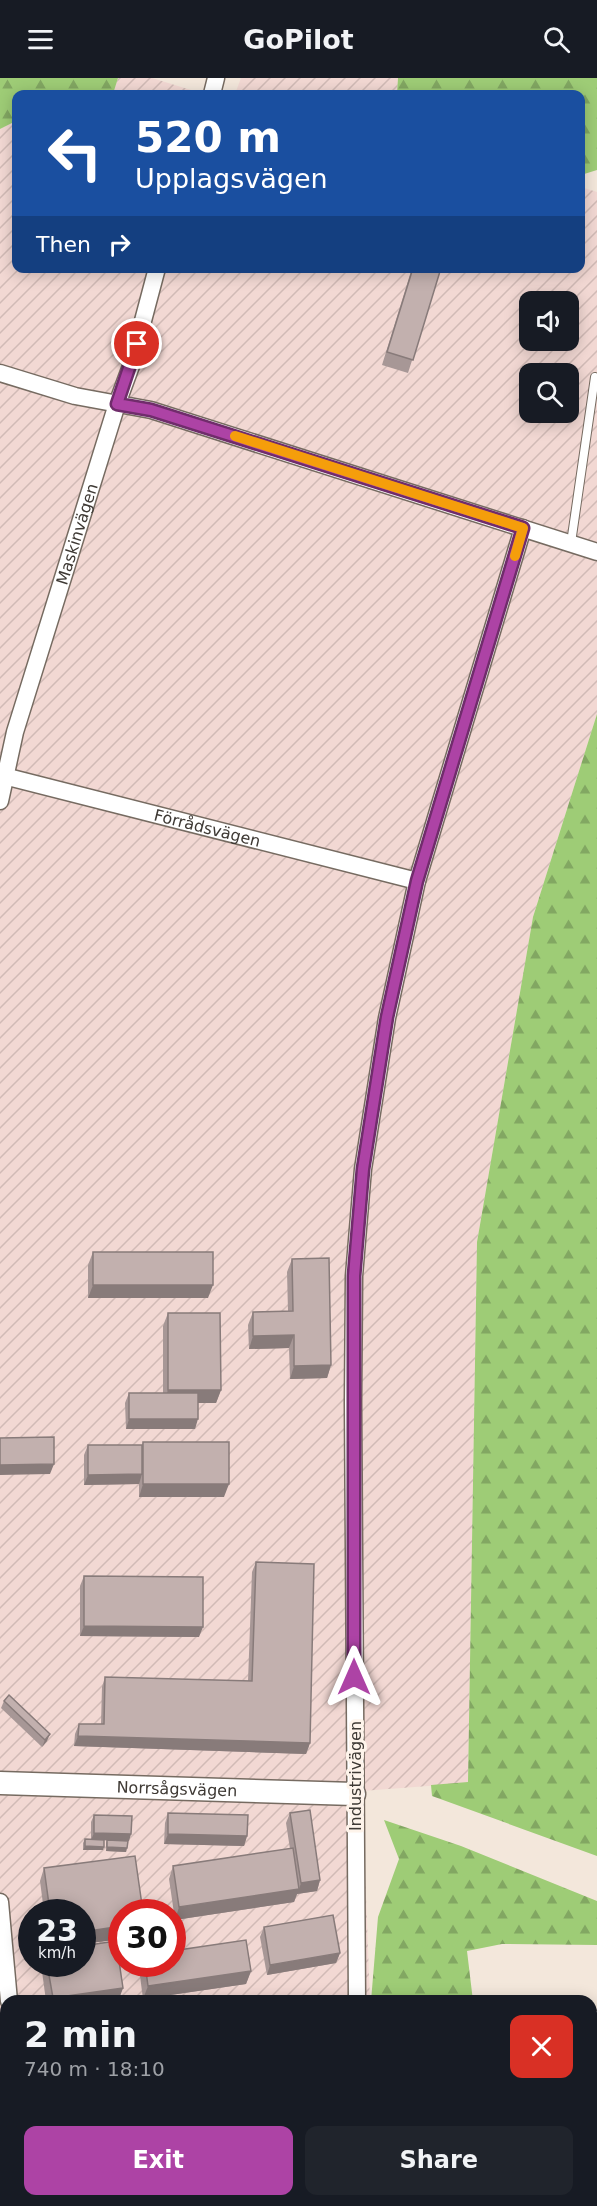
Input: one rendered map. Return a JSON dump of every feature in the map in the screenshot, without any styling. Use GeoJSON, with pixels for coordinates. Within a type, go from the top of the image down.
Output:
{"type":"FeatureCollection","features":[{"type":"Feature","properties":{"kind":"street","name":"Maskinvägen"},"geometry":{"type":"LineString","coordinates":[[0,801],[3,776],[15,732],[117,404],[131,366],[156,273]]}},
{"type":"Feature","properties":{"kind":"street"},"geometry":{"type":"LineString","coordinates":[[0,373],[75,396],[151,410],[597,552]]}},
{"type":"Feature","properties":{"kind":"street","name":"Industrivägen"},"geometry":{"type":"LineString","coordinates":[[357,1995],[354,1794],[354,1276],[363,1169],[387,1017],[417,881],[523,528]]}},
{"type":"Feature","properties":{"kind":"street","name":"Förrådsvägen"},"geometry":{"type":"LineString","coordinates":[[3,776],[417,881]]}},
{"type":"Feature","properties":{"kind":"street","name":"Norrsågsvägen"},"geometry":{"type":"LineString","coordinates":[[0,1783],[354,1794]]}},
{"type":"Feature","properties":{"kind":"street"},"geometry":{"type":"LineString","coordinates":[[0,1902],[8,1995]]}},
{"type":"Feature","properties":{"kind":"lane"},"geometry":{"type":"LineString","coordinates":[[572,543],[595,377]]}},
{"type":"Feature","properties":{"kind":"shaded area"},"geometry":{"type":"Polygon","coordinates":[[[118,78],[152,78],[191,90],[114,90],[118,78]]]}},
{"type":"Feature","properties":{"kind":"shaded area"},"geometry":{"type":"Polygon","coordinates":[[[241,78],[398,78],[397,90],[236,90],[241,78]]]}},
{"type":"Feature","properties":{"kind":"shaded area"},"geometry":{"type":"Polygon","coordinates":[[[12,123],[12,273],[585,273],[585,188],[597,192],[597,714],[533,917],[477,1242],[468,1783],[362,1791],[370,1995],[0,1995],[0,129],[12,123]]]}},
{"type":"Feature","properties":{"kind":"green space"},"geometry":{"type":"Polygon","coordinates":[[[0,78],[118,78],[114,90],[12,90],[12,123],[0,129],[0,78]]]}},
{"type":"Feature","properties":{"kind":"green space"},"geometry":{"type":"Polygon","coordinates":[[[398,78],[597,78],[597,170],[585,174],[585,90],[397,90],[398,78]]]}},
{"type":"Feature","properties":{"kind":"green space"},"geometry":{"type":"Polygon","coordinates":[[[597,714],[597,1856],[432,1796],[431,1785],[468,1782],[477,1242],[533,917],[597,714]]]}},
{"type":"Feature","properties":{"kind":"green space"},"geometry":{"type":"Polygon","coordinates":[[[384,1820],[461,1846],[597,1901],[597,1945],[502,1944],[467,1951],[472,1995],[372,1995],[378,1917],[399,1859],[384,1820]]]}},
{"type":"Feature","properties":{"kind":"building"},"geometry":{"type":"Polygon","coordinates":[[[411,273],[439,273],[413,360],[387,352],[411,273]]]}},
{"type":"Feature","properties":{"kind":"building"},"geometry":{"type":"Polygon","coordinates":[[[93,1252],[213,1252],[213,1285],[93,1285],[93,1252]]]}},
{"type":"Feature","properties":{"kind":"building"},"geometry":{"type":"Polygon","coordinates":[[[329,1258],[331,1365],[294,1366],[294,1335],[253,1336],[253,1312],[293,1311],[292,1259],[329,1258]]]}},
{"type":"Feature","properties":{"kind":"building"},"geometry":{"type":"Polygon","coordinates":[[[168,1313],[220,1313],[221,1390],[168,1390],[168,1313]]]}},
{"type":"Feature","properties":{"kind":"building"},"geometry":{"type":"Polygon","coordinates":[[[129,1393],[198,1393],[198,1419],[129,1419],[129,1393]]]}},
{"type":"Feature","properties":{"kind":"building"},"geometry":{"type":"Polygon","coordinates":[[[54,1437],[54,1464],[0,1465],[0,1438],[54,1437]]]}},
{"type":"Feature","properties":{"kind":"building"},"geometry":{"type":"Polygon","coordinates":[[[143,1442],[229,1442],[229,1484],[143,1484],[143,1442]]]}},
{"type":"Feature","properties":{"kind":"building"},"geometry":{"type":"Polygon","coordinates":[[[88,1445],[142,1445],[142,1474],[88,1475],[88,1445]]]}},
{"type":"Feature","properties":{"kind":"building"},"geometry":{"type":"Polygon","coordinates":[[[256,1562],[314,1564],[310,1743],[78,1736],[79,1724],[104,1724],[105,1677],[252,1681],[256,1562]]]}},
{"type":"Feature","properties":{"kind":"building"},"geometry":{"type":"Polygon","coordinates":[[[84,1576],[203,1577],[203,1627],[84,1626],[84,1576]]]}},
{"type":"Feature","properties":{"kind":"building"},"geometry":{"type":"Polygon","coordinates":[[[9,1695],[50,1734],[45,1740],[4,1701],[9,1695]]]}},
{"type":"Feature","properties":{"kind":"building"},"geometry":{"type":"Polygon","coordinates":[[[310,1810],[320,1880],[301,1883],[290,1813],[310,1810]]]}},
{"type":"Feature","properties":{"kind":"building"},"geometry":{"type":"Polygon","coordinates":[[[168,1813],[248,1815],[247,1836],[168,1834],[168,1813]]]}},
{"type":"Feature","properties":{"kind":"building"},"geometry":{"type":"Polygon","coordinates":[[[94,1815],[132,1816],[131,1834],[94,1833],[94,1815]]]}},
{"type":"Feature","properties":{"kind":"building"},"geometry":{"type":"Polygon","coordinates":[[[85,1839],[104,1840],[104,1847],[85,1846],[85,1839]]]}},
{"type":"Feature","properties":{"kind":"building"},"geometry":{"type":"Polygon","coordinates":[[[107,1840],[128,1841],[127,1848],[107,1847],[107,1840]]]}},
{"type":"Feature","properties":{"kind":"building"},"geometry":{"type":"Polygon","coordinates":[[[293,1848],[299,1889],[186,1906],[186,1899],[178,1899],[173,1866],[293,1848]]]}},
{"type":"Feature","properties":{"kind":"building"},"geometry":{"type":"Polygon","coordinates":[[[135,1856],[141,1899],[108,1899],[108,1928],[96,1930],[96,1899],[48,1899],[44,1868],[135,1856]]]}},
{"type":"Feature","properties":{"kind":"building"},"geometry":{"type":"Polygon","coordinates":[[[333,1915],[340,1953],[270,1965],[264,1927],[333,1915]]]}},
{"type":"Feature","properties":{"kind":"building"},"geometry":{"type":"Polygon","coordinates":[[[246,1940],[251,1971],[148,1986],[147,1977],[186,1977],[186,1949],[246,1940]]]}},
{"type":"Feature","properties":{"kind":"building"},"geometry":{"type":"Polygon","coordinates":[[[108,1942],[108,1977],[121,1977],[123,1988],[74,1995],[52,1995],[49,1977],[96,1977],[96,1944],[108,1942]]]}},
{"type":"Feature","properties":{"kind":"slow traffic"},"geometry":{"type":"LineString","coordinates":[[235,436],[523,528],[515,556]]}},
{"type":"Feature","properties":{"kind":"route"},"geometry":{"type":"LineString","coordinates":[[137,344],[117,404],[151,410],[523,528],[417,881],[387,1017],[363,1169],[354,1276],[354,1677]]}}]}
